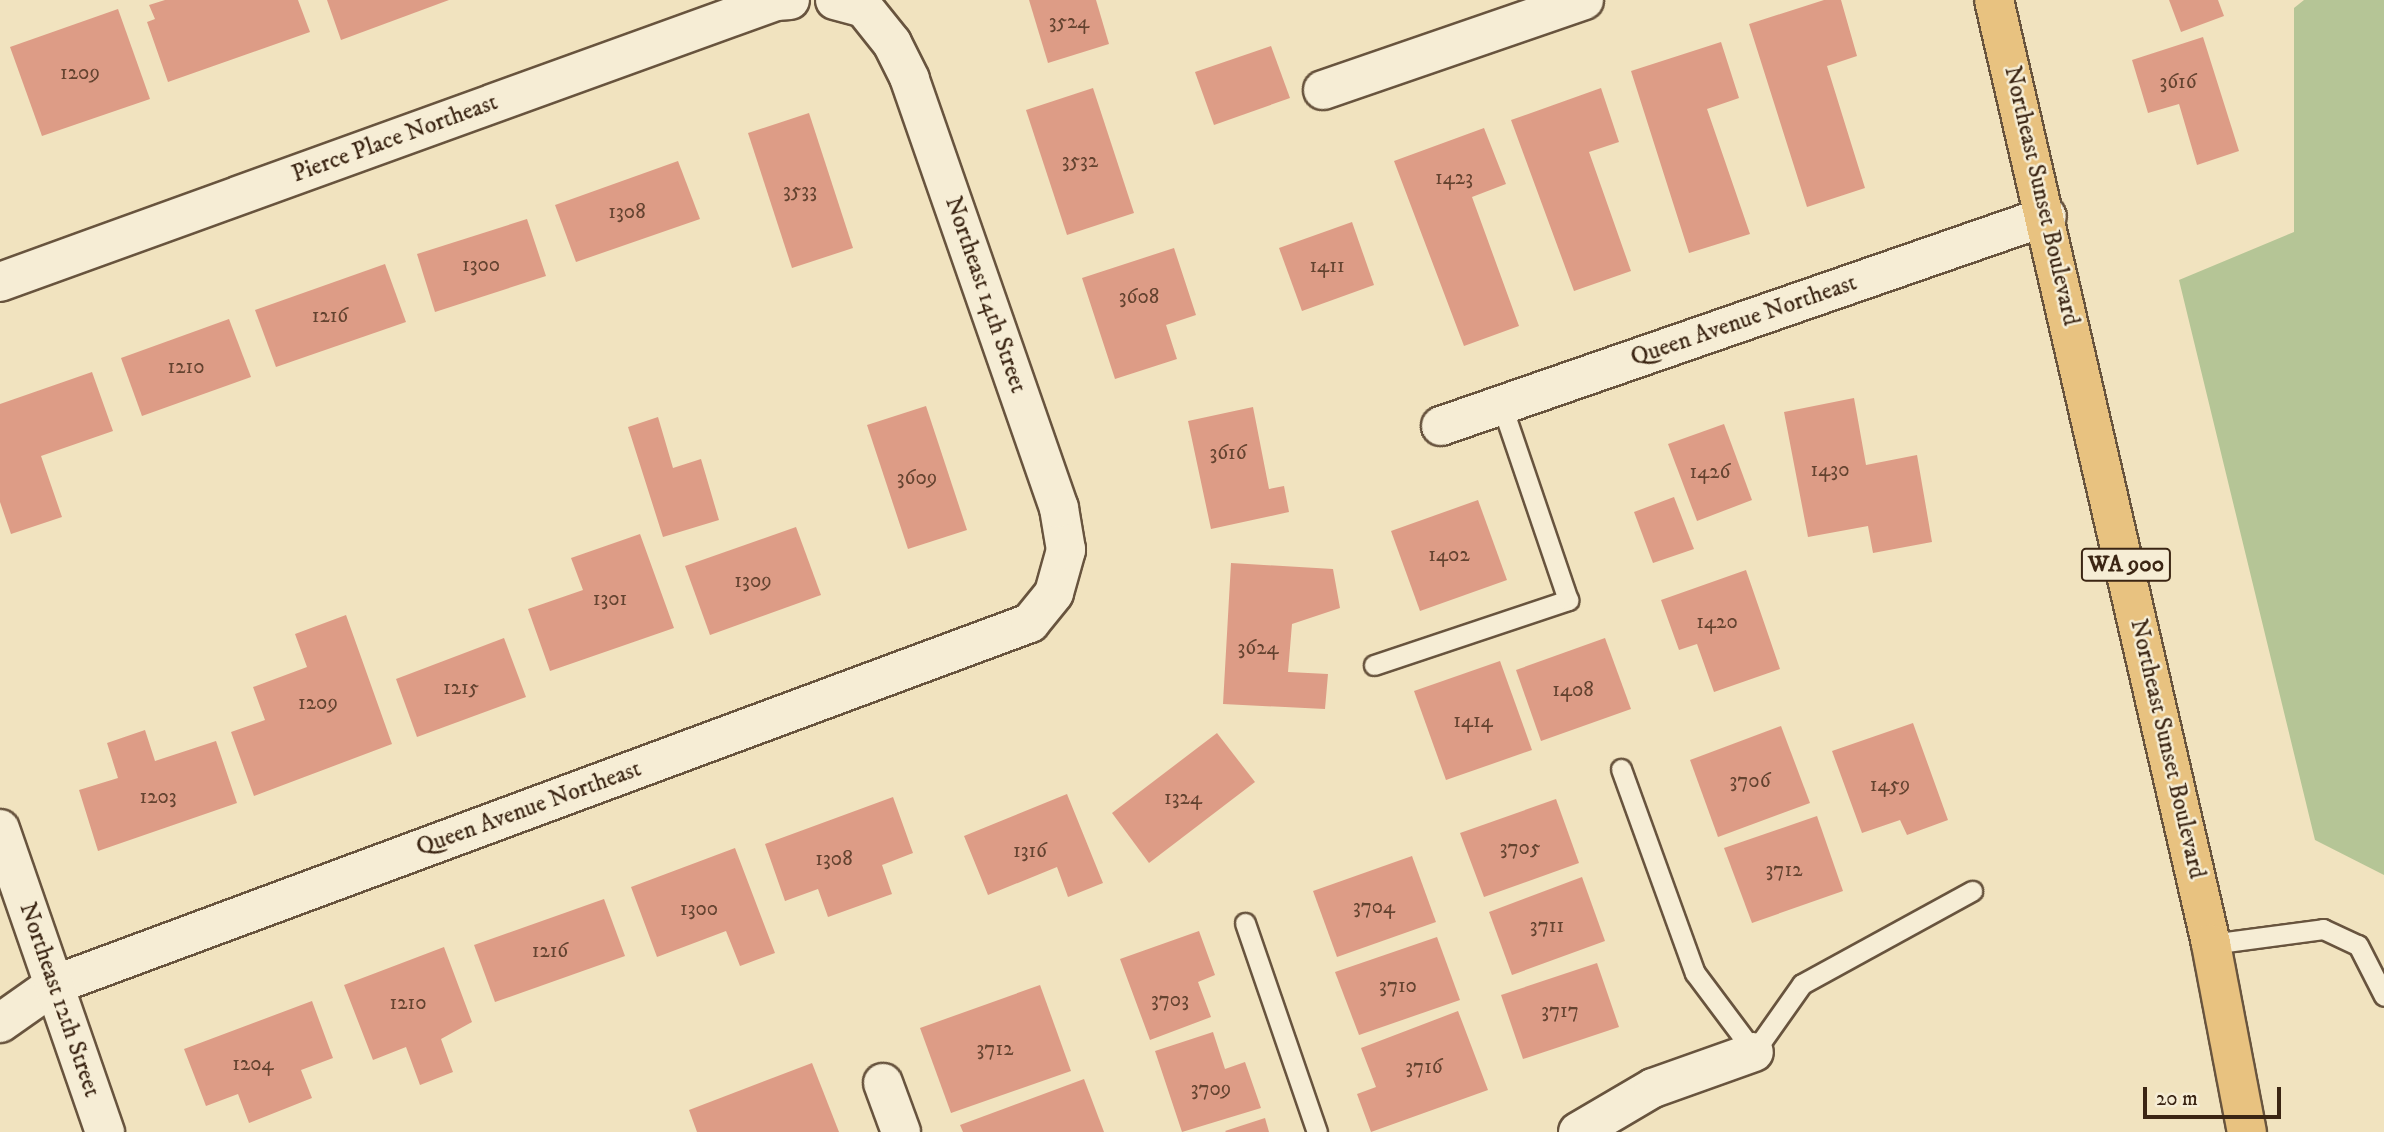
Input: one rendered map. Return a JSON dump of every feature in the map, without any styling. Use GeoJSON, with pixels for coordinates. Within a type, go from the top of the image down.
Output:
{"type":"FeatureCollection","features":[{"type":"Feature","properties":{"kind":"main road","name":"Northeast Sunset Boulevard"},"geometry":{"type":"LineString","coordinates":[[1994,0],[2047,216],[2211,944],[2247,1132]]}},
{"type":"Feature","properties":{"kind":"street","name":"Pierce Place Northeast"},"geometry":{"type":"LineString","coordinates":[[0,282],[776,1],[790,0]]}},
{"type":"Feature","properties":{"kind":"street"},"geometry":{"type":"LineString","coordinates":[[1323,90],[1584,0]]}},
{"type":"Feature","properties":{"kind":"street","name":"Northeast 14th Street"},"geometry":{"type":"LineString","coordinates":[[850,4],[892,43],[910,79],[1059,508],[1066,550],[1054,593]]}},
{"type":"Feature","properties":{"kind":"street","name":"Queen Avenue Northeast"},"geometry":{"type":"LineString","coordinates":[[1441,426],[2047,216]]}},
{"type":"Feature","properties":{"kind":"street","name":"Queen Avenue Northeast"},"geometry":{"type":"LineString","coordinates":[[0,1023],[54,985],[1030,623],[1054,593]]}},
{"type":"Feature","properties":{"kind":"street","name":"Northeast 12th Street"},"geometry":{"type":"LineString","coordinates":[[0,829],[105,1132]]}},
{"type":"Feature","properties":{"kind":"street"},"geometry":{"type":"LineString","coordinates":[[1578,1132],[1653,1088],[1754,1052]]}},
{"type":"Feature","properties":{"kind":"street"},"geometry":{"type":"LineString","coordinates":[[883,1083],[901,1132]]}},
{"type":"Feature","properties":{"kind":"lane"},"geometry":{"type":"LineString","coordinates":[[1374,665],[1569,600],[1502,405]]}},
{"type":"Feature","properties":{"kind":"lane"},"geometry":{"type":"LineString","coordinates":[[1621,769],[1695,973],[1754,1052],[1802,984],[1972,891]]}},
{"type":"Feature","properties":{"kind":"lane"},"geometry":{"type":"LineString","coordinates":[[1244,923],[1317,1132]]}},
{"type":"Feature","properties":{"kind":"lane"},"geometry":{"type":"LineString","coordinates":[[2211,944],[2323,929],[2358,945],[2384,996]]}},
{"type":"Feature","properties":{"kind":"green space"},"geometry":{"type":"Polygon","coordinates":[[[2304,0],[2384,0],[2384,875],[2315,840],[2179,280],[2294,232],[2294,8],[2304,0]]]}},
{"type":"Feature","properties":{"kind":"building"},"geometry":{"type":"Polygon","coordinates":[[[165,0],[298,0],[310,32],[168,82],[147,22],[155,19],[149,5],[165,0]]]}},
{"type":"Feature","properties":{"kind":"building"},"geometry":{"type":"Polygon","coordinates":[[[327,0],[449,0],[341,40],[327,0]]]}},
{"type":"Feature","properties":{"kind":"building"},"geometry":{"type":"Polygon","coordinates":[[[1029,0],[1096,0],[1109,44],[1048,63],[1029,0]]]}},
{"type":"Feature","properties":{"kind":"building"},"geometry":{"type":"Polygon","coordinates":[[[1824,0],[1841,0],[1857,56],[1827,66],[1865,188],[1807,207],[1749,24],[1824,0]]]}},
{"type":"Feature","properties":{"kind":"building"},"geometry":{"type":"Polygon","coordinates":[[[2169,0],[2218,0],[2224,16],[2181,32],[2169,0]]]}},
{"type":"Feature","properties":{"kind":"building"},"geometry":{"type":"Polygon","coordinates":[[[118,9],[150,99],[42,136],[10,47],[118,9]]]}},
{"type":"Feature","properties":{"kind":"building"},"geometry":{"type":"Polygon","coordinates":[[[2203,37],[2239,151],[2197,165],[2179,104],[2148,113],[2132,60],[2203,37]]]}},
{"type":"Feature","properties":{"kind":"building"},"geometry":{"type":"Polygon","coordinates":[[[1721,42],[1739,98],[1707,109],[1750,234],[1689,253],[1631,71],[1721,42]]]}},
{"type":"Feature","properties":{"kind":"building"},"geometry":{"type":"Polygon","coordinates":[[[1271,46],[1290,98],[1214,125],[1195,72],[1271,46]]]}},
{"type":"Feature","properties":{"kind":"building"},"geometry":{"type":"Polygon","coordinates":[[[1093,88],[1134,213],[1067,235],[1026,110],[1093,88]]]}},
{"type":"Feature","properties":{"kind":"building"},"geometry":{"type":"Polygon","coordinates":[[[1601,88],[1619,142],[1589,152],[1631,271],[1574,291],[1511,120],[1601,88]]]}},
{"type":"Feature","properties":{"kind":"building"},"geometry":{"type":"Polygon","coordinates":[[[809,113],[853,248],[792,268],[748,133],[809,113]]]}},
{"type":"Feature","properties":{"kind":"building"},"geometry":{"type":"Polygon","coordinates":[[[1484,128],[1506,184],[1472,197],[1519,326],[1464,346],[1394,161],[1484,128]]]}},
{"type":"Feature","properties":{"kind":"building"},"geometry":{"type":"Polygon","coordinates":[[[678,161],[700,219],[576,262],[555,205],[678,161]]]}},
{"type":"Feature","properties":{"kind":"building"},"geometry":{"type":"Polygon","coordinates":[[[527,219],[546,276],[435,312],[417,254],[527,219]]]}},
{"type":"Feature","properties":{"kind":"building"},"geometry":{"type":"Polygon","coordinates":[[[1352,222],[1374,285],[1302,311],[1279,248],[1352,222]]]}},
{"type":"Feature","properties":{"kind":"building"},"geometry":{"type":"Polygon","coordinates":[[[1174,248],[1196,315],[1166,325],[1177,359],[1115,379],[1082,278],[1174,248]]]}},
{"type":"Feature","properties":{"kind":"building"},"geometry":{"type":"Polygon","coordinates":[[[385,264],[406,322],[276,367],[255,310],[385,264]]]}},
{"type":"Feature","properties":{"kind":"building"},"geometry":{"type":"Polygon","coordinates":[[[229,319],[251,377],[142,416],[121,358],[229,319]]]}},
{"type":"Feature","properties":{"kind":"building"},"geometry":{"type":"Polygon","coordinates":[[[92,372],[113,431],[41,456],[62,517],[11,534],[0,502],[0,404],[92,372]]]}},
{"type":"Feature","properties":{"kind":"building"},"geometry":{"type":"Polygon","coordinates":[[[1854,398],[1866,465],[1917,455],[1932,542],[1873,553],[1868,526],[1808,537],[1784,412],[1854,398]]]}},
{"type":"Feature","properties":{"kind":"building"},"geometry":{"type":"Polygon","coordinates":[[[926,406],[967,530],[908,549],[867,425],[926,406]]]}},
{"type":"Feature","properties":{"kind":"building"},"geometry":{"type":"Polygon","coordinates":[[[1253,407],[1269,489],[1284,486],[1289,512],[1211,529],[1188,421],[1253,407]]]}},
{"type":"Feature","properties":{"kind":"building"},"geometry":{"type":"Polygon","coordinates":[[[658,417],[673,468],[701,459],[719,520],[663,537],[628,427],[658,417]]]}},
{"type":"Feature","properties":{"kind":"building"},"geometry":{"type":"Polygon","coordinates":[[[1724,424],[1752,500],[1697,521],[1668,444],[1724,424]]]}},
{"type":"Feature","properties":{"kind":"building"},"geometry":{"type":"Polygon","coordinates":[[[1674,497],[1694,549],[1653,563],[1634,512],[1674,497]]]}},
{"type":"Feature","properties":{"kind":"building"},"geometry":{"type":"Polygon","coordinates":[[[1478,500],[1507,580],[1420,611],[1391,531],[1478,500]]]}},
{"type":"Feature","properties":{"kind":"building"},"geometry":{"type":"Polygon","coordinates":[[[796,527],[821,595],[710,635],[685,566],[796,527]]]}},
{"type":"Feature","properties":{"kind":"building"},"geometry":{"type":"Polygon","coordinates":[[[640,534],[674,628],[550,671],[528,609],[583,590],[571,558],[640,534]]]}},
{"type":"Feature","properties":{"kind":"building"},"geometry":{"type":"Polygon","coordinates":[[[1231,563],[1333,569],[1340,608],[1292,624],[1288,672],[1328,674],[1325,709],[1223,704],[1231,563]]]}},
{"type":"Feature","properties":{"kind":"building"},"geometry":{"type":"Polygon","coordinates":[[[1746,570],[1780,669],[1714,692],[1697,644],[1679,650],[1661,600],[1746,570]]]}},
{"type":"Feature","properties":{"kind":"building"},"geometry":{"type":"Polygon","coordinates":[[[346,615],[392,744],[254,796],[231,732],[265,720],[253,687],[307,667],[295,634],[346,615]]]}},
{"type":"Feature","properties":{"kind":"building"},"geometry":{"type":"Polygon","coordinates":[[[504,638],[526,697],[417,737],[396,679],[504,638]]]}},
{"type":"Feature","properties":{"kind":"building"},"geometry":{"type":"Polygon","coordinates":[[[1605,638],[1631,709],[1541,741],[1516,670],[1605,638]]]}},
{"type":"Feature","properties":{"kind":"building"},"geometry":{"type":"Polygon","coordinates":[[[1500,661],[1532,750],[1446,780],[1414,691],[1500,661]]]}},
{"type":"Feature","properties":{"kind":"building"},"geometry":{"type":"Polygon","coordinates":[[[1913,723],[1948,820],[1907,835],[1900,820],[1862,833],[1832,751],[1913,723]]]}},
{"type":"Feature","properties":{"kind":"building"},"geometry":{"type":"Polygon","coordinates":[[[1781,726],[1810,803],[1718,837],[1690,760],[1781,726]]]}},
{"type":"Feature","properties":{"kind":"building"},"geometry":{"type":"Polygon","coordinates":[[[145,730],[155,761],[216,741],[237,803],[98,851],[79,790],[118,778],[107,743],[145,730]]]}},
{"type":"Feature","properties":{"kind":"building"},"geometry":{"type":"Polygon","coordinates":[[[1217,733],[1255,782],[1149,863],[1112,813],[1217,733]]]}},
{"type":"Feature","properties":{"kind":"building"},"geometry":{"type":"Polygon","coordinates":[[[1067,794],[1103,883],[1068,897],[1057,867],[988,895],[964,836],[1067,794]]]}},
{"type":"Feature","properties":{"kind":"building"},"geometry":{"type":"Polygon","coordinates":[[[893,797],[913,853],[882,865],[892,894],[828,917],[818,889],[785,901],[765,844],[893,797]]]}},
{"type":"Feature","properties":{"kind":"building"},"geometry":{"type":"Polygon","coordinates":[[[1556,799],[1579,863],[1484,897],[1460,833],[1556,799]]]}},
{"type":"Feature","properties":{"kind":"building"},"geometry":{"type":"Polygon","coordinates":[[[1817,816],[1843,891],[1752,923],[1724,848],[1817,816]]]}},
{"type":"Feature","properties":{"kind":"building"},"geometry":{"type":"Polygon","coordinates":[[[735,848],[775,953],[740,966],[726,931],[657,957],[631,887],[735,848]]]}},
{"type":"Feature","properties":{"kind":"building"},"geometry":{"type":"Polygon","coordinates":[[[1412,856],[1436,922],[1337,957],[1313,891],[1412,856]]]}},
{"type":"Feature","properties":{"kind":"building"},"geometry":{"type":"Polygon","coordinates":[[[1582,877],[1605,941],[1512,975],[1489,912],[1582,877]]]}},
{"type":"Feature","properties":{"kind":"building"},"geometry":{"type":"Polygon","coordinates":[[[604,899],[625,956],[495,1002],[474,945],[604,899]]]}},
{"type":"Feature","properties":{"kind":"building"},"geometry":{"type":"Polygon","coordinates":[[[1199,931],[1215,975],[1198,982],[1211,1017],[1150,1040],[1120,959],[1199,931]]]}},
{"type":"Feature","properties":{"kind":"building"},"geometry":{"type":"Polygon","coordinates":[[[1437,937],[1460,1000],[1359,1035],[1335,972],[1437,937]]]}},
{"type":"Feature","properties":{"kind":"building"},"geometry":{"type":"Polygon","coordinates":[[[444,947],[472,1022],[441,1039],[453,1072],[420,1085],[406,1047],[373,1060],[344,985],[444,947]]]}},
{"type":"Feature","properties":{"kind":"building"},"geometry":{"type":"Polygon","coordinates":[[[1597,963],[1619,1027],[1523,1059],[1501,995],[1597,963]]]}},
{"type":"Feature","properties":{"kind":"building"},"geometry":{"type":"Polygon","coordinates":[[[1040,985],[1071,1071],[951,1113],[920,1028],[1040,985]]]}},
{"type":"Feature","properties":{"kind":"building"},"geometry":{"type":"Polygon","coordinates":[[[312,1001],[333,1058],[301,1070],[312,1098],[249,1123],[238,1094],[206,1106],[184,1049],[312,1001]]]}},
{"type":"Feature","properties":{"kind":"building"},"geometry":{"type":"Polygon","coordinates":[[[1458,1011],[1488,1090],[1371,1132],[1357,1094],[1376,1087],[1361,1048],[1458,1011]]]}},
{"type":"Feature","properties":{"kind":"building"},"geometry":{"type":"Polygon","coordinates":[[[1213,1032],[1225,1069],[1245,1062],[1261,1108],[1182,1132],[1155,1051],[1213,1032]]]}},
{"type":"Feature","properties":{"kind":"building"},"geometry":{"type":"Polygon","coordinates":[[[812,1063],[839,1132],[697,1132],[689,1110],[812,1063]]]}},
{"type":"Feature","properties":{"kind":"building"},"geometry":{"type":"Polygon","coordinates":[[[1084,1079],[1104,1132],[963,1132],[960,1125],[1084,1079]]]}},
{"type":"Feature","properties":{"kind":"building"},"geometry":{"type":"Polygon","coordinates":[[[1265,1118],[1269,1132],[1225,1131],[1265,1118]]]}}]}
